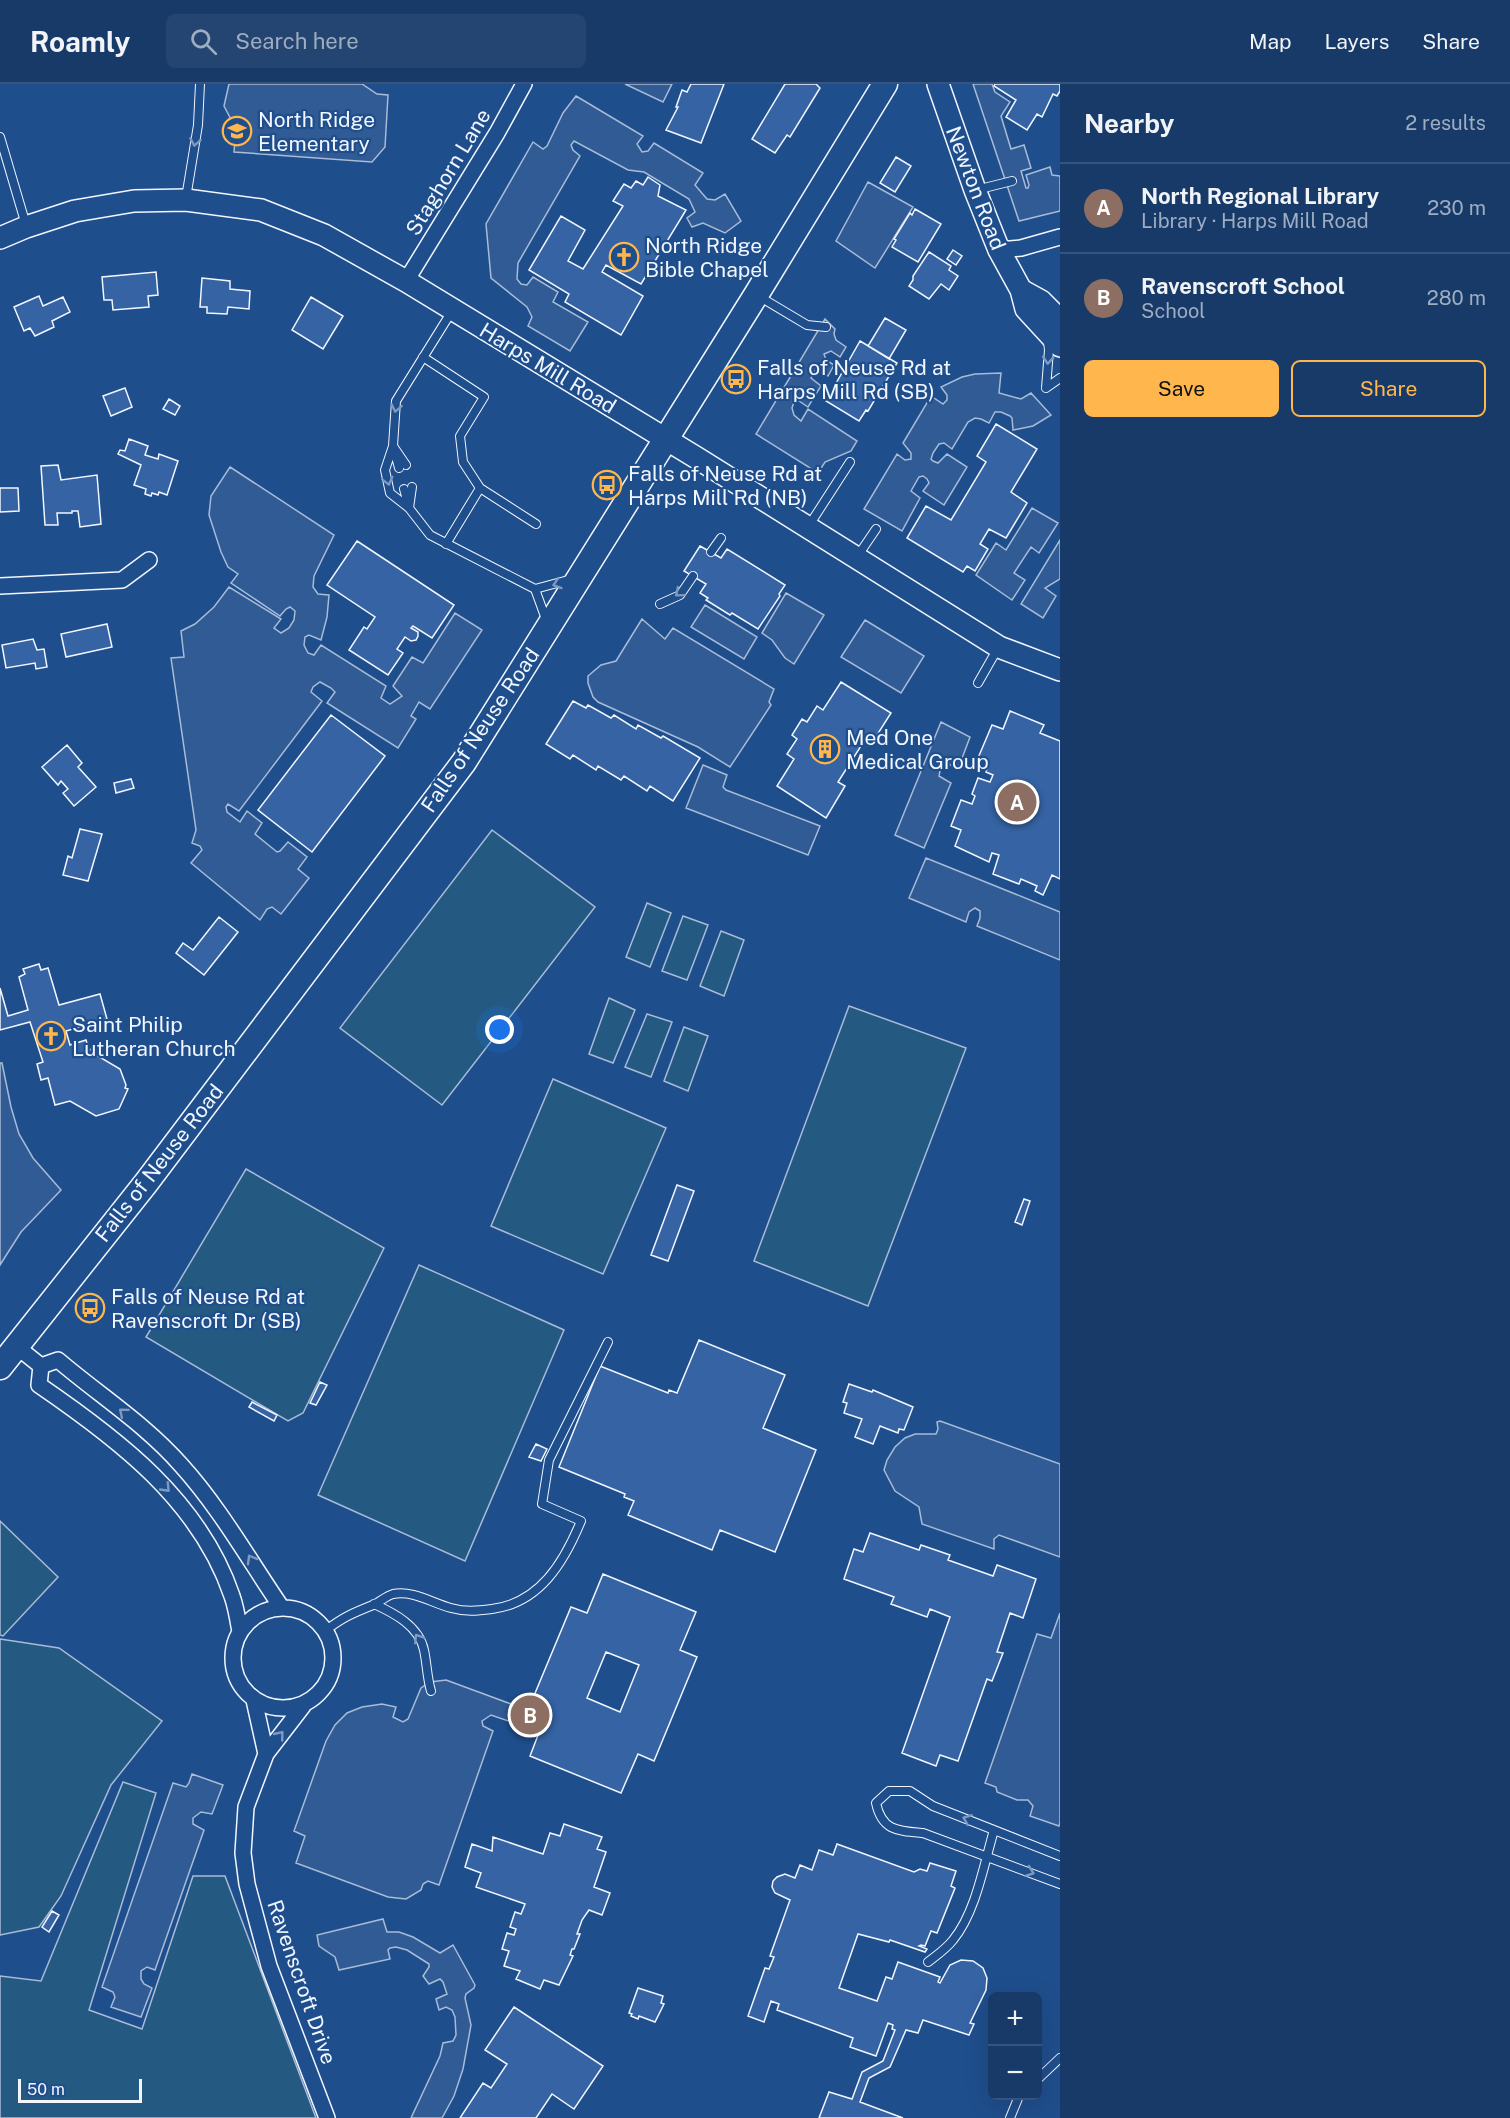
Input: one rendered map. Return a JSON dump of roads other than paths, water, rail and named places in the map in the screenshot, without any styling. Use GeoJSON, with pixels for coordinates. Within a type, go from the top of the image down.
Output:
{"type":"FeatureCollection","features":[{"type":"Feature","properties":{"kind":"main road","name":"Falls of Neuse Road"},"geometry":{"type":"LineString","coordinates":[[0,1367],[146,1183],[464,762],[885,84]]}},
{"type":"Feature","properties":{"kind":"street","name":"Staghorn Lane"},"geometry":{"type":"LineString","coordinates":[[406,281],[497,133],[524,84]]}},
{"type":"Feature","properties":{"kind":"street","name":"Newton Road"},"geometry":{"type":"LineString","coordinates":[[938,84],[975,190],[999,250],[1021,290],[1026,309],[1055,333]]}},
{"type":"Feature","properties":{"kind":"street","name":"Harps Mill Road"},"geometry":{"type":"LineString","coordinates":[[0,238],[75,211],[122,203],[186,200],[261,210],[324,236],[406,281],[999,647],[1060,670]]}},
{"type":"Feature","properties":{"kind":"street"},"geometry":{"type":"LineString","coordinates":[[999,250],[1021,248],[1060,237]]}},
{"type":"Feature","properties":{"kind":"street"},"geometry":{"type":"LineString","coordinates":[[0,586],[122,580],[149,560]]}},
{"type":"Feature","properties":{"kind":"street"},"geometry":{"type":"LineString","coordinates":[[15,1346],[41,1366]]}},
{"type":"Feature","properties":{"kind":"street"},"geometry":{"type":"LineString","coordinates":[[41,1366],[58,1360],[147,1432],[183,1466],[232,1531],[282,1608]]}},
{"type":"Feature","properties":{"kind":"street"},"geometry":{"type":"LineString","coordinates":[[41,1366],[39,1385],[97,1426],[139,1461],[175,1497],[209,1546],[233,1596],[240,1632]]}},
{"type":"Feature","properties":{"kind":"street"},"geometry":{"type":"LineString","coordinates":[[209,1546],[232,1531]]}},
{"type":"Feature","properties":{"kind":"street"},"geometry":{"type":"LineString","coordinates":[[303,1706],[287,1709],[270,1707],[254,1700],[243,1689],[236,1676],[232,1661],[234,1646],[240,1632],[251,1619],[266,1611],[282,1608],[299,1610],[314,1618],[325,1631]]}},
{"type":"Feature","properties":{"kind":"street","name":"Ravenscroft Drive"},"geometry":{"type":"LineString","coordinates":[[325,1631],[332,1647],[333,1664],[328,1681],[318,1695],[303,1706],[266,1754],[246,1807],[243,1853],[247,1884],[269,1966],[327,2118]]}},
{"type":"Feature","properties":{"kind":"street"},"geometry":{"type":"LineString","coordinates":[[254,1700],[266,1754]]}},
{"type":"Feature","properties":{"kind":"lane"},"geometry":{"type":"LineString","coordinates":[[186,200],[198,125],[200,84]]}},
{"type":"Feature","properties":{"kind":"lane"},"geometry":{"type":"LineString","coordinates":[[0,137],[26,227]]}},
{"type":"Feature","properties":{"kind":"lane"},"geometry":{"type":"LineString","coordinates":[[975,190],[1012,181]]}},
{"type":"Feature","properties":{"kind":"lane"},"geometry":{"type":"LineString","coordinates":[[756,295],[807,324],[826,327]]}},
{"type":"Feature","properties":{"kind":"lane"},"geometry":{"type":"LineString","coordinates":[[453,309],[396,401],[393,446],[385,470],[390,493],[409,508],[429,535],[535,589],[580,577]]}},
{"type":"Feature","properties":{"kind":"lane"},"geometry":{"type":"LineString","coordinates":[[1055,333],[1049,350],[1046,388],[1060,378]]}},
{"type":"Feature","properties":{"kind":"lane"},"geometry":{"type":"LineString","coordinates":[[423,357],[483,397],[460,436],[463,462],[480,488],[536,524]]}},
{"type":"Feature","properties":{"kind":"lane"},"geometry":{"type":"LineString","coordinates":[[393,446],[402,466]]}},
{"type":"Feature","properties":{"kind":"lane"},"geometry":{"type":"LineString","coordinates":[[808,529],[850,462]]}},
{"type":"Feature","properties":{"kind":"lane"},"geometry":{"type":"LineString","coordinates":[[408,488],[409,508]]}},
{"type":"Feature","properties":{"kind":"lane"},"geometry":{"type":"LineString","coordinates":[[446,544],[480,488]]}},
{"type":"Feature","properties":{"kind":"lane"},"geometry":{"type":"LineString","coordinates":[[856,558],[876,529]]}},
{"type":"Feature","properties":{"kind":"lane"},"geometry":{"type":"LineString","coordinates":[[711,552],[721,538]]}},
{"type":"Feature","properties":{"kind":"lane"},"geometry":{"type":"LineString","coordinates":[[660,604],[680,595],[693,576]]}},
{"type":"Feature","properties":{"kind":"lane"},"geometry":{"type":"LineString","coordinates":[[535,589],[548,627]]}},
{"type":"Feature","properties":{"kind":"lane"},"geometry":{"type":"LineString","coordinates":[[978,684],[999,647]]}},
{"type":"Feature","properties":{"kind":"lane"},"geometry":{"type":"LineString","coordinates":[[325,1631],[348,1614],[374,1605],[392,1594],[409,1593],[451,1608],[471,1612],[516,1604],[533,1594],[555,1573],[582,1521],[542,1504],[549,1460],[608,1342]]}},
{"type":"Feature","properties":{"kind":"lane"},"geometry":{"type":"LineString","coordinates":[[374,1605],[401,1617],[420,1638],[431,1691]]}},
{"type":"Feature","properties":{"kind":"lane"},"geometry":{"type":"LineString","coordinates":[[1060,1856],[933,1806],[910,1791],[889,1791],[876,1803],[879,1814],[887,1826],[923,1833],[1060,1884]]}},
{"type":"Feature","properties":{"kind":"lane"},"geometry":{"type":"LineString","coordinates":[[928,1962],[947,1948],[960,1930],[979,1883],[994,1830]]}},
{"type":"Feature","properties":{"kind":"lane"},"geometry":{"type":"LineString","coordinates":[[1042,2075],[1060,2058]]}},
{"type":"Feature","properties":{"kind":"lane"},"geometry":{"type":"LineString","coordinates":[[1010,2118],[1017,2100]]}},
{"type":"Feature","properties":{"kind":"place","name":"North Ridge Elementary"},"geometry":{"type":"Point","coordinates":[237,131]}},
{"type":"Feature","properties":{"kind":"place","name":"North Ridge Bible Chapel"},"geometry":{"type":"Point","coordinates":[624,257]}},
{"type":"Feature","properties":{"kind":"place","name":"Falls of Neuse Rd at Harps Mill Rd (SB)"},"geometry":{"type":"Point","coordinates":[736,379]}},
{"type":"Feature","properties":{"kind":"place","name":"Falls of Neuse Rd at Harps Mill Rd (NB)"},"geometry":{"type":"Point","coordinates":[607,485]}},
{"type":"Feature","properties":{"kind":"place","name":"Med One Medical Group"},"geometry":{"type":"Point","coordinates":[825,749]}},
{"type":"Feature","properties":{"kind":"place","name":"North Regional Library"},"geometry":{"type":"Point","coordinates":[1017,802]}},
{"type":"Feature","properties":{"kind":"place","name":"Saint Philip Lutheran Church"},"geometry":{"type":"Point","coordinates":[51,1036]}},
{"type":"Feature","properties":{"kind":"place","name":"Falls of Neuse Rd at Ravenscroft Dr (SB)"},"geometry":{"type":"Point","coordinates":[90,1308]}},
{"type":"Feature","properties":{"kind":"place","name":"Ravenscroft School"},"geometry":{"type":"Point","coordinates":[530,1715]}}]}
